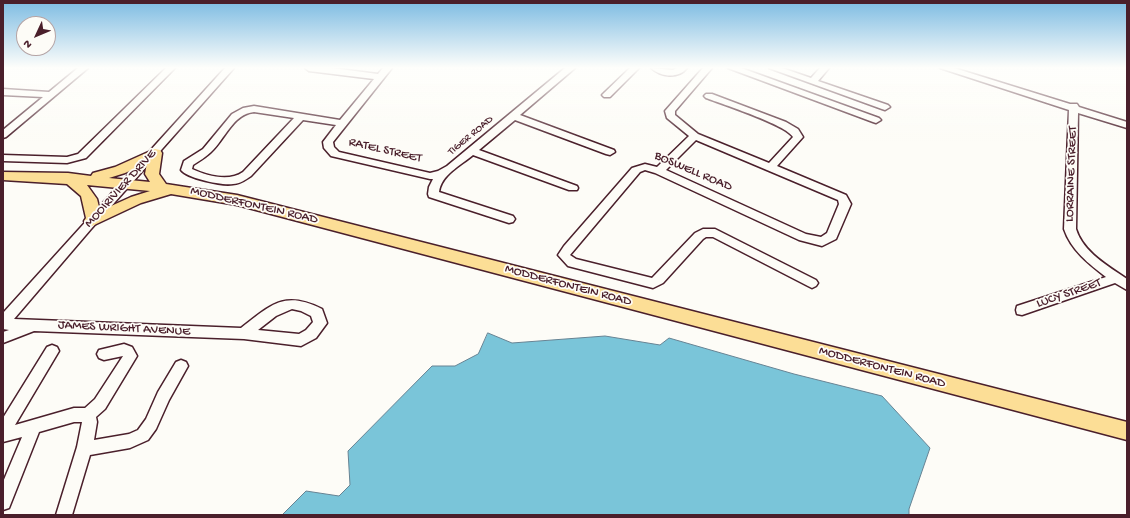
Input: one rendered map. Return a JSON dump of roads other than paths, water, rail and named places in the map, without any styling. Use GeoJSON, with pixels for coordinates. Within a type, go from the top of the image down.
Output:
{"type":"FeatureCollection","features":[{"type":"Feature","properties":{"kind":"main road"},"geometry":{"type":"LineString","coordinates":[[86,179],[120,170],[153,154],[152,174],[154,178],[168,188]]}},
{"type":"Feature","properties":{"kind":"main road","name":"MODDERFONTEIN ROAD"},"geometry":{"type":"LineString","coordinates":[[3,176],[86,179],[126,183],[168,188],[231,199],[290,213],[1127,431]]}},
{"type":"Feature","properties":{"kind":"main road"},"geometry":{"type":"LineString","coordinates":[[68,178],[81,186],[89,195],[93,220],[136,200],[168,188]]}},
{"type":"Feature","properties":{"kind":"street"},"geometry":{"type":"LineString","coordinates":[[6,92],[51,95]]}},
{"type":"Feature","properties":{"kind":"street"},"geometry":{"type":"LineString","coordinates":[[3,135],[54,92]]}},
{"type":"Feature","properties":{"kind":"street"},"geometry":{"type":"LineString","coordinates":[[3,158],[67,160],[77,158],[86,153],[147,92]]}},
{"type":"Feature","properties":{"kind":"street","name":"MOOIRIVIER DRIVE"},"geometry":{"type":"LineString","coordinates":[[9,310],[26,297],[208,92]]}},
{"type":"Feature","properties":{"kind":"street"},"geometry":{"type":"LineString","coordinates":[[300,117],[247,174],[241,178],[234,181],[225,180],[191,173],[186,170],[188,163],[207,152],[235,116],[246,110],[300,117],[342,123],[367,92]]}},
{"type":"Feature","properties":{"kind":"street","name":"TIGER ROAD"},"geometry":{"type":"LineString","coordinates":[[441,174],[472,151],[541,92]]}},
{"type":"Feature","properties":{"kind":"street"},"geometry":{"type":"LineString","coordinates":[[607,95],[610,92]]}},
{"type":"Feature","properties":{"kind":"street","name":"BOSWELL ROAD"},"geometry":{"type":"LineString","coordinates":[[687,92],[669,113],[671,118],[695,136],[833,193],[845,201],[832,236],[822,242],[803,237],[659,171],[645,167],[636,170],[565,251],[566,258],[572,263],[652,283],[660,280],[699,236],[708,232],[714,233],[812,283]]}},
{"type":"Feature","properties":{"kind":"street"},"geometry":{"type":"LineString","coordinates":[[799,92],[876,120]]}},
{"type":"Feature","properties":{"kind":"street"},"geometry":{"type":"LineString","coordinates":[[842,92],[885,107]]}},
{"type":"Feature","properties":{"kind":"street"},"geometry":{"type":"LineString","coordinates":[[1025,92],[1074,107]]}},
{"type":"Feature","properties":{"kind":"street"},"geometry":{"type":"LineString","coordinates":[[1027,92],[1127,124]]}},
{"type":"Feature","properties":{"kind":"street"},"geometry":{"type":"LineString","coordinates":[[709,96],[778,121],[795,130],[798,137],[771,167]]}},
{"type":"Feature","properties":{"kind":"street","name":"LORRAINE STREET"},"geometry":{"type":"LineString","coordinates":[[1074,107],[1070,221],[1071,235],[1082,250],[1116,278],[1127,285]]}},
{"type":"Feature","properties":{"kind":"street"},"geometry":{"type":"LineString","coordinates":[[514,116],[610,152]]}},
{"type":"Feature","properties":{"kind":"street","name":"RATEL STREET"},"geometry":{"type":"LineString","coordinates":[[342,123],[330,139],[328,146],[331,152],[423,175],[441,174]]}},
{"type":"Feature","properties":{"kind":"street"},"geometry":{"type":"LineString","coordinates":[[659,171],[695,136]]}},
{"type":"Feature","properties":{"kind":"street"},"geometry":{"type":"LineString","coordinates":[[472,151],[573,188]]}},
{"type":"Feature","properties":{"kind":"street"},"geometry":{"type":"LineString","coordinates":[[441,174],[433,194],[509,218]]}},
{"type":"Feature","properties":{"kind":"street","name":"LUCY STREET"},"geometry":{"type":"LineString","coordinates":[[1022,310],[1116,278]]}},
{"type":"Feature","properties":{"kind":"street","name":"JAMES WRIGHT AVENUE"},"geometry":{"type":"LineString","coordinates":[[4,325],[244,334],[301,340],[311,334],[320,323],[317,314],[304,306],[291,304],[271,312],[244,334]]}},
{"type":"Feature","properties":{"kind":"street"},"geometry":{"type":"LineString","coordinates":[[4,325],[9,310]]}},
{"type":"Feature","properties":{"kind":"street"},"geometry":{"type":"LineString","coordinates":[[3,338],[36,325]]}},
{"type":"Feature","properties":{"kind":"street"},"geometry":{"type":"LineString","coordinates":[[3,435],[74,415],[88,415],[100,404],[130,356],[127,351],[124,350],[104,354]]}},
{"type":"Feature","properties":{"kind":"street"},"geometry":{"type":"LineString","coordinates":[[3,431],[52,351]]}},
{"type":"Feature","properties":{"kind":"street"},"geometry":{"type":"LineString","coordinates":[[85,449],[130,441],[143,434],[151,424],[163,397],[181,366]]}},
{"type":"Feature","properties":{"kind":"street"},"geometry":{"type":"LineString","coordinates":[[64,515],[85,449],[90,426],[90,419],[88,415]]}},
{"type":"Feature","properties":{"kind":"street"},"geometry":{"type":"LineString","coordinates":[[3,502],[34,427]]}},
{"type":"Feature","properties":{"kind":"water"},"geometry":{"type":"Polygon","coordinates":[[[488,333],[512,343],[605,336],[660,345],[669,338],[794,374],[882,396],[930,448],[909,509],[909,515],[282,515],[306,491],[339,496],[350,485],[348,451],[432,366],[455,366],[478,354],[488,333]]]}}]}
